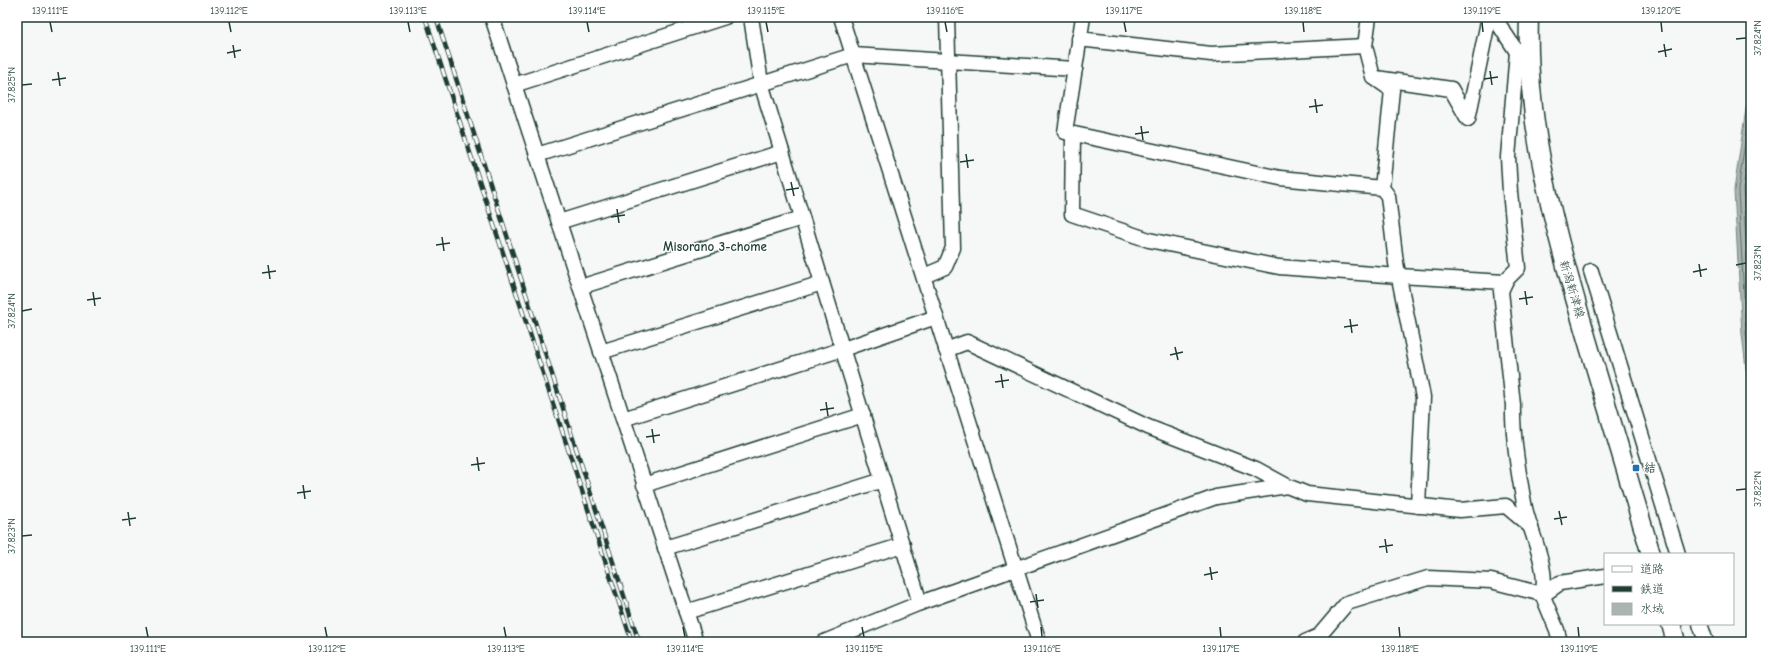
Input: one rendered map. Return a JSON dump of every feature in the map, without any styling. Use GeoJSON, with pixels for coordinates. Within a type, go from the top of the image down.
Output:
{"type":"FeatureCollection","features":[{"type":"Feature","properties":{"kind":"main road","name":"新潟新津線"},"geometry":{"type":"LineString","coordinates":[[1530,17],[1528,50],[1539,149],[1560,248],[1651,553]]}},
{"type":"Feature","properties":{"kind":"main road"},"geometry":{"type":"LineString","coordinates":[[1671,625],[1676,642]]}},
{"type":"Feature","properties":{"kind":"street"},"geometry":{"type":"LineString","coordinates":[[492,17],[696,642]]}},
{"type":"Feature","properties":{"kind":"street"},"geometry":{"type":"LineString","coordinates":[[514,85],[725,17]]}},
{"type":"Feature","properties":{"kind":"street"},"geometry":{"type":"LineString","coordinates":[[751,17],[761,83],[920,603]]}},
{"type":"Feature","properties":{"kind":"street"},"geometry":{"type":"LineString","coordinates":[[841,17],[1039,642]]}},
{"type":"Feature","properties":{"kind":"street"},"geometry":{"type":"LineString","coordinates":[[924,276],[945,267],[953,248],[947,17]]}},
{"type":"Feature","properties":{"kind":"street"},"geometry":{"type":"LineString","coordinates":[[1083,17],[1065,132],[1280,178],[1382,188]]}},
{"type":"Feature","properties":{"kind":"street"},"geometry":{"type":"LineString","coordinates":[[1369,17],[1366,46],[1373,77],[1392,90],[1382,188],[1388,196],[1399,276],[1423,398],[1418,506]]}},
{"type":"Feature","properties":{"kind":"street"},"geometry":{"type":"LineString","coordinates":[[1373,77],[1451,89],[1468,119],[1489,17]]}},
{"type":"Feature","properties":{"kind":"street"},"geometry":{"type":"LineString","coordinates":[[1494,17],[1517,52],[1531,87]]}},
{"type":"Feature","properties":{"kind":"street"},"geometry":{"type":"LineString","coordinates":[[1079,39],[1211,54],[1366,46]]}},
{"type":"Feature","properties":{"kind":"street"},"geometry":{"type":"LineString","coordinates":[[1517,52],[1508,157],[1518,268],[1505,282],[1501,291],[1513,405],[1512,424],[1525,508],[1538,550],[1545,586],[1543,594],[1560,642]]}},
{"type":"Feature","properties":{"kind":"street"},"geometry":{"type":"LineString","coordinates":[[537,155],[853,55],[1075,69]]}},
{"type":"Feature","properties":{"kind":"street"},"geometry":{"type":"LineString","coordinates":[[1073,134],[1072,214],[1149,240],[1279,267],[1505,282]]}},
{"type":"Feature","properties":{"kind":"street"},"geometry":{"type":"LineString","coordinates":[[559,222],[782,152]]}},
{"type":"Feature","properties":{"kind":"street"},"geometry":{"type":"LineString","coordinates":[[580,287],[802,218]]}},
{"type":"Feature","properties":{"kind":"street"},"geometry":{"type":"LineString","coordinates":[[1591,271],[1678,553]]}},
{"type":"Feature","properties":{"kind":"street"},"geometry":{"type":"LineString","coordinates":[[601,352],[822,283]]}},
{"type":"Feature","properties":{"kind":"street"},"geometry":{"type":"LineString","coordinates":[[623,419],[843,349],[936,317]]}},
{"type":"Feature","properties":{"kind":"street"},"geometry":{"type":"LineString","coordinates":[[946,350],[967,342],[1148,427],[1256,469],[1286,486],[1307,494],[1460,510],[1506,506],[1531,526]]}},
{"type":"Feature","properties":{"kind":"street"},"geometry":{"type":"LineString","coordinates":[[644,485],[863,415]]}},
{"type":"Feature","properties":{"kind":"street"},"geometry":{"type":"LineString","coordinates":[[665,548],[883,480]]}},
{"type":"Feature","properties":{"kind":"street"},"geometry":{"type":"LineString","coordinates":[[824,642],[920,603],[1216,497],[1286,486]]}},
{"type":"Feature","properties":{"kind":"street"},"geometry":{"type":"LineString","coordinates":[[686,612],[903,545]]}},
{"type":"Feature","properties":{"kind":"street"},"geometry":{"type":"LineString","coordinates":[[1305,642],[1320,636],[1347,603],[1428,578],[1491,581],[1543,594],[1560,583],[1604,576]]}},
{"type":"Feature","properties":{"kind":"street"},"geometry":{"type":"LineString","coordinates":[[1700,625],[1706,642]]}},
{"type":"Feature","properties":{"kind":"water"},"geometry":{"type":"Polygon","coordinates":[[[1751,75],[1751,411],[1742,334],[1734,190],[1751,75]]]}},
{"type":"Feature","properties":{"kind":"railway"},"geometry":{"type":"LineString","coordinates":[[425,17],[632,642]]}},
{"type":"Feature","properties":{"kind":"railway"},"geometry":{"type":"LineString","coordinates":[[436,17],[639,642]]}},
{"type":"Feature","properties":{"kind":"place","name":"結"},"geometry":{"type":"Point","coordinates":[1636,468]}},
{"type":"Feature","properties":{"kind":"district","name":"Misorano 3-chome"},"geometry":{"type":"Point","coordinates":[715,246]}}]}
